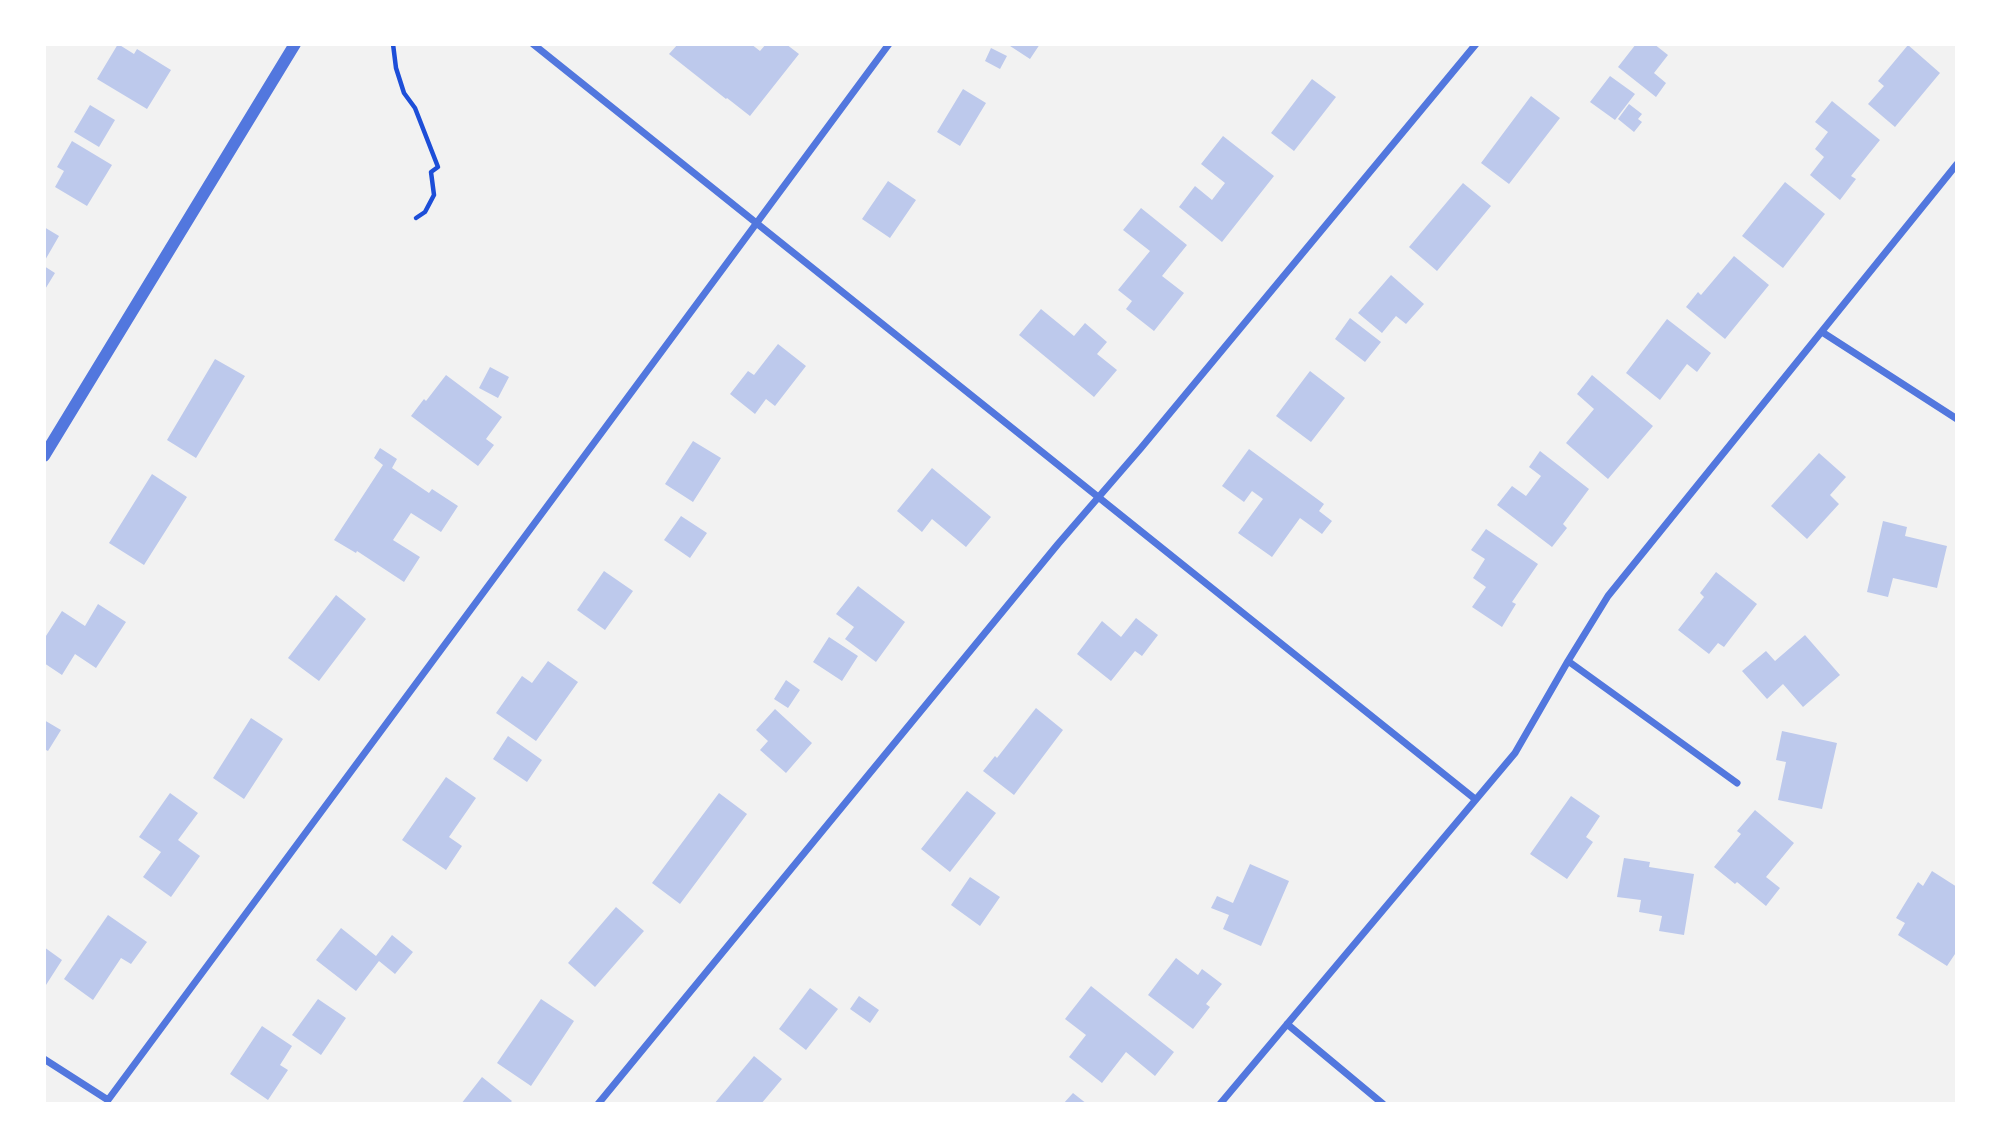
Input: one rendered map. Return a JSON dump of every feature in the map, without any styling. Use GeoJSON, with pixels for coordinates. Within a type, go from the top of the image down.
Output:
{"type":"FeatureCollection","features":[{"type":"Feature","properties":{"kind":"street"},"geometry":{"type":"LineString","coordinates":[[44,456],[295,44]]}},
{"type":"Feature","properties":{"kind":"street"},"geometry":{"type":"LineString","coordinates":[[533,44],[1475,799]]}},
{"type":"Feature","properties":{"kind":"street"},"geometry":{"type":"LineString","coordinates":[[44,1059],[108,1101],[889,44]]}},
{"type":"Feature","properties":{"kind":"street"},"geometry":{"type":"LineString","coordinates":[[598,1104],[1040,565],[1476,44]]}},
{"type":"Feature","properties":{"kind":"street"},"geometry":{"type":"LineString","coordinates":[[1220,1104],[1515,753],[1608,596],[1957,164]]}},
{"type":"Feature","properties":{"kind":"street"},"geometry":{"type":"LineString","coordinates":[[1822,332],[1957,419]]}},
{"type":"Feature","properties":{"kind":"street"},"geometry":{"type":"LineString","coordinates":[[1568,661],[1737,783]]}},
{"type":"Feature","properties":{"kind":"street"},"geometry":{"type":"LineString","coordinates":[[1287,1024],[1383,1104]]}},
{"type":"Feature","properties":{"kind":"path"},"geometry":{"type":"LineString","coordinates":[[393,44],[396,68],[404,93],[415,108],[438,167],[431,173],[434,195],[425,212],[416,218]]}},
{"type":"Feature","properties":{"kind":"building"},"geometry":{"type":"Polygon","coordinates":[[[118,44],[134,54],[137,49],[171,70],[147,109],[97,79],[118,44]]]}},
{"type":"Feature","properties":{"kind":"building"},"geometry":{"type":"Polygon","coordinates":[[[678,44],[751,44],[760,51],[766,44],[786,44],[799,54],[750,116],[669,54],[678,44]]]}},
{"type":"Feature","properties":{"kind":"building"},"geometry":{"type":"Polygon","coordinates":[[[1007,44],[1040,44],[1030,59],[1007,44]]]}},
{"type":"Feature","properties":{"kind":"building"},"geometry":{"type":"Polygon","coordinates":[[[1636,44],[1654,44],[1668,55],[1654,73],[1666,83],[1656,97],[1618,67],[1636,44]]]}},
{"type":"Feature","properties":{"kind":"building"},"geometry":{"type":"Polygon","coordinates":[[[1908,45],[1940,73],[1895,127],[1868,104],[1884,86],[1878,81],[1908,45]]]}},
{"type":"Feature","properties":{"kind":"building"},"geometry":{"type":"Polygon","coordinates":[[[991,48],[1007,56],[1000,69],[985,61],[991,48]]]}},
{"type":"Feature","properties":{"kind":"building"},"geometry":{"type":"Polygon","coordinates":[[[1610,76],[1635,94],[1615,120],[1590,102],[1610,76]]]}},
{"type":"Feature","properties":{"kind":"building"},"geometry":{"type":"Polygon","coordinates":[[[1312,79],[1336,97],[1294,151],[1271,133],[1312,79]]]}},
{"type":"Feature","properties":{"kind":"building"},"geometry":{"type":"Polygon","coordinates":[[[963,89],[986,103],[960,146],[937,132],[963,89]]]}},
{"type":"Feature","properties":{"kind":"building"},"geometry":{"type":"Polygon","coordinates":[[[1531,96],[1560,118],[1509,184],[1481,163],[1531,96]]]}},
{"type":"Feature","properties":{"kind":"building"},"geometry":{"type":"Polygon","coordinates":[[[1832,101],[1880,140],[1851,176],[1856,179],[1840,200],[1810,175],[1824,157],[1815,149],[1828,132],[1815,122],[1832,101]]]}},
{"type":"Feature","properties":{"kind":"building"},"geometry":{"type":"Polygon","coordinates":[[[1629,104],[1642,114],[1638,119],[1642,122],[1634,132],[1618,119],[1629,104]]]}},
{"type":"Feature","properties":{"kind":"building"},"geometry":{"type":"Polygon","coordinates":[[[90,105],[115,120],[99,147],[74,132],[90,105]]]}},
{"type":"Feature","properties":{"kind":"building"},"geometry":{"type":"Polygon","coordinates":[[[1223,136],[1274,176],[1222,242],[1179,207],[1195,186],[1212,200],[1225,183],[1201,164],[1223,136]]]}},
{"type":"Feature","properties":{"kind":"building"},"geometry":{"type":"Polygon","coordinates":[[[72,141],[112,165],[87,206],[55,187],[64,171],[57,167],[72,141]]]}},
{"type":"Feature","properties":{"kind":"building"},"geometry":{"type":"Polygon","coordinates":[[[888,181],[916,200],[890,238],[862,219],[888,181]]]}},
{"type":"Feature","properties":{"kind":"building"},"geometry":{"type":"Polygon","coordinates":[[[1785,182],[1825,214],[1783,268],[1742,236],[1785,182]]]}},
{"type":"Feature","properties":{"kind":"building"},"geometry":{"type":"Polygon","coordinates":[[[1463,183],[1491,206],[1437,271],[1409,247],[1463,183]]]}},
{"type":"Feature","properties":{"kind":"building"},"geometry":{"type":"Polygon","coordinates":[[[1141,208],[1187,245],[1162,276],[1184,293],[1154,331],[1126,309],[1132,301],[1118,290],[1150,251],[1123,230],[1141,208]]]}},
{"type":"Feature","properties":{"kind":"building"},"geometry":{"type":"Polygon","coordinates":[[[44,227],[59,236],[44,262],[44,227]]]}},
{"type":"Feature","properties":{"kind":"building"},"geometry":{"type":"Polygon","coordinates":[[[1734,256],[1769,285],[1725,339],[1686,307],[1698,292],[1701,295],[1734,256]]]}},
{"type":"Feature","properties":{"kind":"building"},"geometry":{"type":"Polygon","coordinates":[[[44,266],[55,273],[44,291],[44,266]]]}},
{"type":"Feature","properties":{"kind":"building"},"geometry":{"type":"Polygon","coordinates":[[[1391,275],[1424,304],[1406,324],[1396,316],[1382,333],[1358,313],[1391,275]]]}},
{"type":"Feature","properties":{"kind":"building"},"geometry":{"type":"Polygon","coordinates":[[[1041,309],[1074,336],[1085,323],[1107,342],[1097,354],[1117,370],[1094,397],[1019,335],[1041,309]]]}},
{"type":"Feature","properties":{"kind":"building"},"geometry":{"type":"Polygon","coordinates":[[[1350,318],[1381,342],[1365,362],[1335,339],[1350,318]]]}},
{"type":"Feature","properties":{"kind":"building"},"geometry":{"type":"Polygon","coordinates":[[[1667,319],[1711,353],[1697,372],[1687,364],[1660,400],[1626,373],[1667,319]]]}},
{"type":"Feature","properties":{"kind":"building"},"geometry":{"type":"Polygon","coordinates":[[[778,344],[806,366],[775,406],[766,399],[755,414],[730,394],[748,371],[754,375],[778,344]]]}},
{"type":"Feature","properties":{"kind":"building"},"geometry":{"type":"Polygon","coordinates":[[[215,359],[245,376],[196,458],[167,440],[215,359]]]}},
{"type":"Feature","properties":{"kind":"building"},"geometry":{"type":"Polygon","coordinates":[[[490,367],[509,377],[498,398],[479,388],[490,367]]]}},
{"type":"Feature","properties":{"kind":"building"},"geometry":{"type":"Polygon","coordinates":[[[1310,371],[1345,398],[1311,442],[1276,416],[1310,371]]]}},
{"type":"Feature","properties":{"kind":"building"},"geometry":{"type":"Polygon","coordinates":[[[446,375],[502,417],[486,439],[494,445],[478,466],[411,416],[446,375]]]}},
{"type":"Feature","properties":{"kind":"building"},"geometry":{"type":"Polygon","coordinates":[[[1592,375],[1653,426],[1608,479],[1566,443],[1594,409],[1577,394],[1592,375]]]}},
{"type":"Feature","properties":{"kind":"building"},"geometry":{"type":"Polygon","coordinates":[[[693,441],[721,458],[693,502],[665,484],[693,441]]]}},
{"type":"Feature","properties":{"kind":"building"},"geometry":{"type":"Polygon","coordinates":[[[380,448],[397,459],[392,468],[429,493],[432,489],[458,506],[441,532],[411,513],[393,540],[420,557],[404,582],[357,551],[356,553],[334,540],[383,465],[374,458],[380,448]]]}},
{"type":"Feature","properties":{"kind":"building"},"geometry":{"type":"Polygon","coordinates":[[[1249,449],[1324,504],[1319,511],[1332,521],[1322,534],[1300,518],[1272,557],[1238,533],[1263,499],[1252,491],[1244,502],[1222,486],[1249,449]]]}},
{"type":"Feature","properties":{"kind":"building"},"geometry":{"type":"Polygon","coordinates":[[[1540,451],[1589,489],[1563,524],[1567,528],[1552,547],[1497,505],[1512,486],[1526,496],[1541,476],[1529,467],[1540,451]]]}},
{"type":"Feature","properties":{"kind":"building"},"geometry":{"type":"Polygon","coordinates":[[[1819,453],[1846,477],[1830,495],[1839,504],[1807,539],[1771,506],[1819,453]]]}},
{"type":"Feature","properties":{"kind":"building"},"geometry":{"type":"Polygon","coordinates":[[[932,468],[991,517],[966,547],[932,519],[922,532],[897,511],[932,468]]]}},
{"type":"Feature","properties":{"kind":"building"},"geometry":{"type":"Polygon","coordinates":[[[152,474],[187,497],[144,565],[109,543],[152,474]]]}},
{"type":"Feature","properties":{"kind":"building"},"geometry":{"type":"Polygon","coordinates":[[[681,516],[707,533],[690,558],[664,540],[681,516]]]}},
{"type":"Feature","properties":{"kind":"building"},"geometry":{"type":"Polygon","coordinates":[[[1883,521],[1907,527],[1905,536],[1947,546],[1937,588],[1893,578],[1888,597],[1867,592],[1883,521]]]}},
{"type":"Feature","properties":{"kind":"building"},"geometry":{"type":"Polygon","coordinates":[[[1486,529],[1538,564],[1512,602],[1516,604],[1502,627],[1472,607],[1486,587],[1473,578],[1485,559],[1471,550],[1486,529]]]}},
{"type":"Feature","properties":{"kind":"building"},"geometry":{"type":"Polygon","coordinates":[[[604,571],[633,591],[605,630],[577,610],[604,571]]]}},
{"type":"Feature","properties":{"kind":"building"},"geometry":{"type":"Polygon","coordinates":[[[1716,572],[1757,604],[1724,647],[1718,643],[1709,654],[1678,630],[1704,597],[1700,593],[1716,572]]]}},
{"type":"Feature","properties":{"kind":"building"},"geometry":{"type":"Polygon","coordinates":[[[858,586],[905,622],[876,662],[845,639],[854,627],[836,614],[858,586]]]}},
{"type":"Feature","properties":{"kind":"building"},"geometry":{"type":"Polygon","coordinates":[[[336,595],[366,619],[319,681],[288,658],[336,595]]]}},
{"type":"Feature","properties":{"kind":"building"},"geometry":{"type":"Polygon","coordinates":[[[98,604],[126,622],[96,668],[75,654],[62,675],[44,663],[44,639],[62,611],[85,626],[98,604]]]}},
{"type":"Feature","properties":{"kind":"building"},"geometry":{"type":"Polygon","coordinates":[[[1136,618],[1158,635],[1142,656],[1135,651],[1111,681],[1077,654],[1102,621],[1121,637],[1136,618]]]}},
{"type":"Feature","properties":{"kind":"building"},"geometry":{"type":"Polygon","coordinates":[[[1805,635],[1840,675],[1803,707],[1783,684],[1767,699],[1742,671],[1766,651],[1775,661],[1805,635]]]}},
{"type":"Feature","properties":{"kind":"building"},"geometry":{"type":"Polygon","coordinates":[[[829,637],[858,656],[842,681],[813,662],[829,637]]]}},
{"type":"Feature","properties":{"kind":"building"},"geometry":{"type":"Polygon","coordinates":[[[548,661],[578,682],[536,741],[496,713],[522,676],[532,683],[548,661]]]}},
{"type":"Feature","properties":{"kind":"building"},"geometry":{"type":"Polygon","coordinates":[[[786,680],[800,690],[788,708],[774,699],[786,680]]]}},
{"type":"Feature","properties":{"kind":"building"},"geometry":{"type":"Polygon","coordinates":[[[1036,708],[1063,730],[1014,795],[983,771],[995,756],[997,758],[1036,708]]]}},
{"type":"Feature","properties":{"kind":"building"},"geometry":{"type":"Polygon","coordinates":[[[775,709],[812,743],[786,773],[760,750],[768,741],[756,730],[775,709]]]}},
{"type":"Feature","properties":{"kind":"building"},"geometry":{"type":"Polygon","coordinates":[[[251,718],[283,739],[244,799],[213,778],[251,718]]]}},
{"type":"Feature","properties":{"kind":"building"},"geometry":{"type":"Polygon","coordinates":[[[44,720],[61,730],[48,751],[44,749],[44,720]]]}},
{"type":"Feature","properties":{"kind":"building"},"geometry":{"type":"Polygon","coordinates":[[[1782,731],[1837,743],[1822,809],[1778,800],[1786,762],[1776,760],[1782,731]]]}},
{"type":"Feature","properties":{"kind":"building"},"geometry":{"type":"Polygon","coordinates":[[[508,736],[542,760],[527,782],[493,759],[508,736]]]}},
{"type":"Feature","properties":{"kind":"building"},"geometry":{"type":"Polygon","coordinates":[[[446,777],[476,798],[449,837],[462,846],[446,870],[402,840],[446,777]]]}},
{"type":"Feature","properties":{"kind":"building"},"geometry":{"type":"Polygon","coordinates":[[[967,791],[996,813],[950,872],[921,849],[967,791]]]}},
{"type":"Feature","properties":{"kind":"building"},"geometry":{"type":"Polygon","coordinates":[[[170,793],[198,813],[178,840],[200,856],[171,897],[143,877],[161,852],[139,837],[170,793]]]}},
{"type":"Feature","properties":{"kind":"building"},"geometry":{"type":"Polygon","coordinates":[[[719,793],[747,814],[680,904],[652,883],[719,793]]]}},
{"type":"Feature","properties":{"kind":"building"},"geometry":{"type":"Polygon","coordinates":[[[1571,796],[1600,816],[1586,837],[1593,842],[1567,879],[1530,854],[1571,796]]]}},
{"type":"Feature","properties":{"kind":"building"},"geometry":{"type":"Polygon","coordinates":[[[1755,810],[1794,843],[1766,877],[1780,888],[1766,906],[1714,867],[1741,834],[1737,831],[1755,810]]]}},
{"type":"Feature","properties":{"kind":"building"},"geometry":{"type":"Polygon","coordinates":[[[1624,858],[1650,862],[1649,867],[1694,874],[1684,935],[1659,931],[1662,916],[1639,912],[1641,900],[1617,897],[1624,858]]]}},
{"type":"Feature","properties":{"kind":"building"},"geometry":{"type":"Polygon","coordinates":[[[1250,864],[1289,881],[1261,946],[1223,929],[1229,915],[1211,908],[1217,896],[1233,903],[1250,864]]]}},
{"type":"Feature","properties":{"kind":"building"},"geometry":{"type":"Polygon","coordinates":[[[1932,871],[1957,887],[1957,951],[1947,966],[1898,935],[1905,923],[1896,918],[1918,882],[1923,886],[1932,871]]]}},
{"type":"Feature","properties":{"kind":"building"},"geometry":{"type":"Polygon","coordinates":[[[970,877],[1000,897],[980,926],[951,905],[970,877]]]}},
{"type":"Feature","properties":{"kind":"building"},"geometry":{"type":"Polygon","coordinates":[[[616,907],[644,931],[595,987],[568,963],[616,907]]]}},
{"type":"Feature","properties":{"kind":"building"},"geometry":{"type":"Polygon","coordinates":[[[108,915],[147,942],[131,964],[121,958],[93,1000],[64,979],[108,915]]]}},
{"type":"Feature","properties":{"kind":"building"},"geometry":{"type":"Polygon","coordinates":[[[341,928],[376,956],[392,935],[413,952],[395,974],[379,961],[356,991],[316,960],[341,928]]]}},
{"type":"Feature","properties":{"kind":"building"},"geometry":{"type":"Polygon","coordinates":[[[44,947],[62,960],[46,985],[44,984],[44,947]]]}},
{"type":"Feature","properties":{"kind":"building"},"geometry":{"type":"Polygon","coordinates":[[[1176,958],[1198,975],[1202,969],[1222,984],[1206,1004],[1210,1007],[1193,1029],[1148,995],[1176,958]]]}},
{"type":"Feature","properties":{"kind":"building"},"geometry":{"type":"Polygon","coordinates":[[[1091,986],[1174,1052],[1155,1076],[1126,1052],[1102,1083],[1069,1057],[1086,1035],[1065,1019],[1091,986]]]}},
{"type":"Feature","properties":{"kind":"building"},"geometry":{"type":"Polygon","coordinates":[[[810,988],[838,1009],[806,1050],[779,1029],[810,988]]]}},
{"type":"Feature","properties":{"kind":"building"},"geometry":{"type":"Polygon","coordinates":[[[859,996],[879,1010],[870,1023],[850,1009],[859,996]]]}},
{"type":"Feature","properties":{"kind":"building"},"geometry":{"type":"Polygon","coordinates":[[[318,999],[346,1018],[321,1055],[292,1035],[318,999]]]}},
{"type":"Feature","properties":{"kind":"building"},"geometry":{"type":"Polygon","coordinates":[[[541,999],[574,1021],[531,1086],[497,1063],[541,999]]]}},
{"type":"Feature","properties":{"kind":"building"},"geometry":{"type":"Polygon","coordinates":[[[262,1026],[292,1046],[280,1065],[288,1070],[268,1100],[230,1074],[262,1026]]]}},
{"type":"Feature","properties":{"kind":"building"},"geometry":{"type":"Polygon","coordinates":[[[754,1056],[782,1079],[761,1104],[714,1104],[754,1056]]]}},
{"type":"Feature","properties":{"kind":"building"},"geometry":{"type":"Polygon","coordinates":[[[482,1077],[512,1101],[509,1104],[461,1104],[482,1077]]]}},
{"type":"Feature","properties":{"kind":"building"},"geometry":{"type":"Polygon","coordinates":[[[1073,1093],[1087,1104],[1063,1104],[1073,1093]]]}}]}
